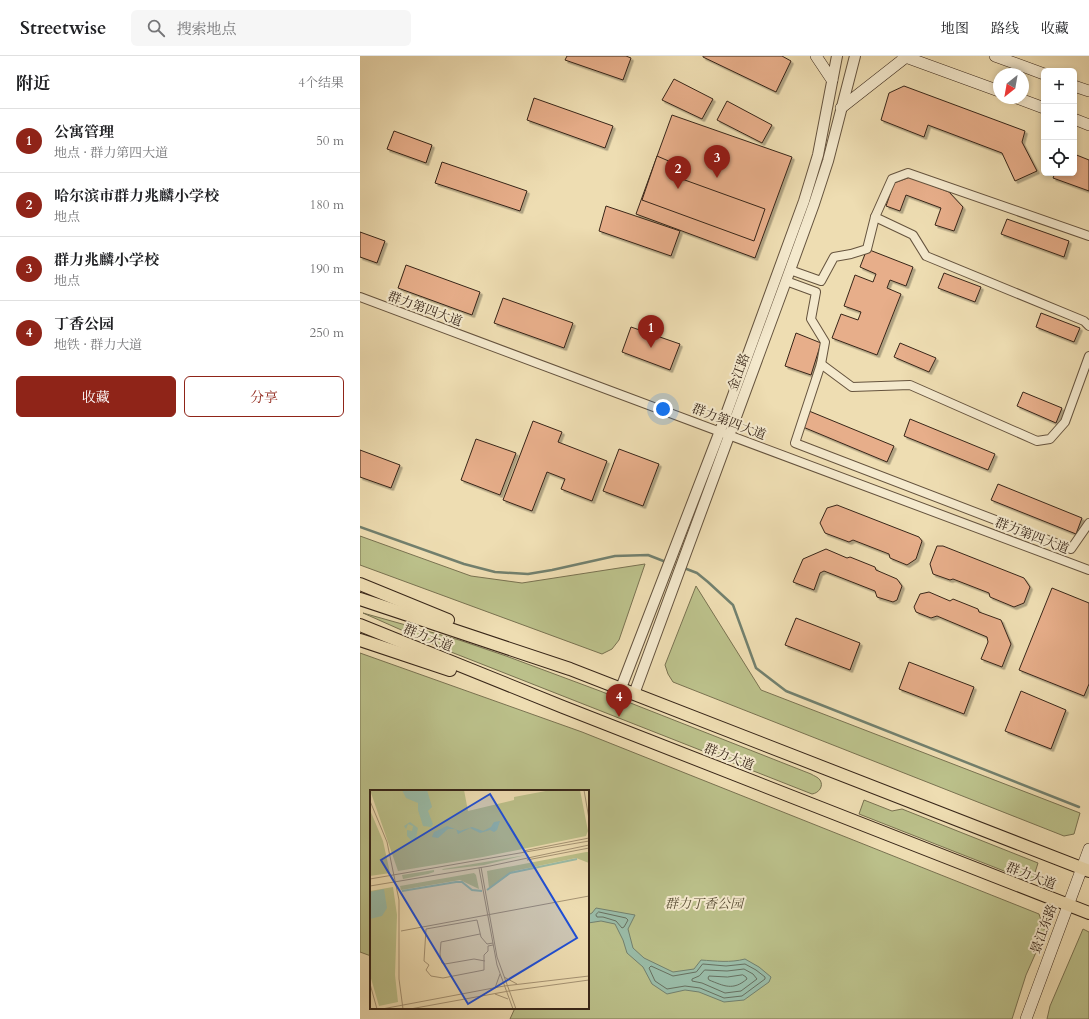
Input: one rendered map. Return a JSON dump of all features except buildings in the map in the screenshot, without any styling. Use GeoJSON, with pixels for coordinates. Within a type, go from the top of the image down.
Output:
{"type":"FeatureCollection","features":[{"type":"Feature","properties":{"kind":"main road"},"geometry":{"type":"LineString","coordinates":[[816,56],[832,80]]}},
{"type":"Feature","properties":{"kind":"main road"},"geometry":{"type":"LineString","coordinates":[[841,108],[905,56],[993,90]]}},
{"type":"Feature","properties":{"kind":"main road"},"geometry":{"type":"LineString","coordinates":[[995,56],[1041,73]]}},
{"type":"Feature","properties":{"kind":"main road"},"geometry":{"type":"LineString","coordinates":[[1077,87],[1089,91]]}},
{"type":"Feature","properties":{"kind":"main road"},"geometry":{"type":"LineString","coordinates":[[1029,102],[1041,107]]}},
{"type":"Feature","properties":{"kind":"main road"},"geometry":{"type":"LineString","coordinates":[[1077,120],[1089,125]]}},
{"type":"Feature","properties":{"kind":"main road"},"geometry":{"type":"LineString","coordinates":[[360,584],[570,669]]}},
{"type":"Feature","properties":{"kind":"main road","name":"群力大道"},"geometry":{"type":"LineString","coordinates":[[360,599],[570,669],[621,688],[1085,870]]}},
{"type":"Feature","properties":{"kind":"main road","name":"群力大道"},"geometry":{"type":"LineString","coordinates":[[360,626],[1089,913]]}},
{"type":"Feature","properties":{"kind":"main road"},"geometry":{"type":"LineString","coordinates":[[360,640],[563,707]]}},
{"type":"Feature","properties":{"kind":"main road","name":"景江东路"},"geometry":{"type":"LineString","coordinates":[[1026,1019],[1068,905],[1085,870],[1089,849]]}},
{"type":"Feature","properties":{"kind":"street","name":"金江路"},"geometry":{"type":"LineString","coordinates":[[634,694],[689,543],[804,201],[818,155],[837,56]]}},
{"type":"Feature","properties":{"kind":"street","name":"金江路"},"geometry":{"type":"LineString","coordinates":[[621,688],[666,575],[678,540],[725,433],[786,281],[828,161],[856,56]]}},
{"type":"Feature","properties":{"kind":"street"},"geometry":{"type":"LineString","coordinates":[[790,270],[821,281],[834,257],[851,254],[867,248],[875,217],[892,179],[908,173],[1089,236]]}},
{"type":"Feature","properties":{"kind":"street"},"geometry":{"type":"LineString","coordinates":[[875,217],[913,235],[926,256],[1084,321],[1089,326]]}},
{"type":"Feature","properties":{"kind":"street"},"geometry":{"type":"LineString","coordinates":[[786,281],[816,292],[811,319],[825,342],[821,364],[795,443],[1071,549],[1089,523]]}},
{"type":"Feature","properties":{"kind":"street","name":"群力第四大道"},"geometry":{"type":"LineString","coordinates":[[360,297],[1089,570]]}},
{"type":"Feature","properties":{"kind":"street"},"geometry":{"type":"LineString","coordinates":[[821,364],[852,387],[910,385],[1037,441],[1050,439],[1065,422],[1089,356]]}},
{"type":"Feature","properties":{"kind":"green space"},"geometry":{"type":"Polygon","coordinates":[[[360,536],[471,576],[522,583],[645,564],[619,640],[612,649],[602,654],[360,565],[360,536]]]}},
{"type":"Feature","properties":{"kind":"green space"},"geometry":{"type":"Polygon","coordinates":[[[696,586],[761,690],[1080,813],[1074,834],[1064,836],[673,682],[665,665],[696,586]]]}},
{"type":"Feature","properties":{"kind":"green space"},"geometry":{"type":"Polygon","coordinates":[[[363,613],[459,640],[600,691],[811,774],[820,780],[821,787],[817,792],[812,794],[451,652],[363,613]]]}},
{"type":"Feature","properties":{"kind":"green space","name":"群力丁香公园"},"geometry":{"type":"Polygon","coordinates":[[[360,653],[582,732],[1039,914],[1045,932],[1026,975],[1012,1019],[510,1019],[515,1009],[589,1009],[589,790],[370,790],[370,956],[360,952],[360,653]]]}},
{"type":"Feature","properties":{"kind":"green space"},"geometry":{"type":"Polygon","coordinates":[[[864,800],[892,811],[902,809],[1038,863],[1032,882],[859,814],[864,800]]]}},
{"type":"Feature","properties":{"kind":"green space"},"geometry":{"type":"Polygon","coordinates":[[[1083,929],[1089,932],[1089,1019],[1047,1019],[1050,1006],[1083,929]]]}},
{"type":"Feature","properties":{"kind":"water"},"geometry":{"type":"Polygon","coordinates":[[[596,908],[635,915],[628,929],[633,948],[644,958],[673,972],[694,969],[701,960],[728,961],[745,959],[759,967],[771,977],[769,982],[744,1000],[724,1002],[699,992],[685,990],[667,994],[652,984],[643,967],[627,953],[623,940],[615,924],[601,921],[589,923],[589,914],[596,908]]]}},
{"type":"Feature","properties":{"kind":"waterway"},"geometry":{"type":"LineString","coordinates":[[360,527],[464,564],[495,572],[528,574],[615,556],[648,555],[666,562]]}},
{"type":"Feature","properties":{"kind":"waterway"},"geometry":{"type":"LineString","coordinates":[[684,568],[697,573],[733,605],[756,668],[786,691],[1079,807]]}},
{"type":"Feature","properties":{"kind":"place","name":"群力兆麟小学校"},"geometry":{"type":"Point","coordinates":[717,178]}},
{"type":"Feature","properties":{"kind":"place","name":"哈尔滨市群力兆麟小学校"},"geometry":{"type":"Point","coordinates":[678,189]}},
{"type":"Feature","properties":{"kind":"place","name":"公寓管理"},"geometry":{"type":"Point","coordinates":[651,348]}},
{"type":"Feature","properties":{"kind":"place","name":"丁香公园"},"geometry":{"type":"Point","coordinates":[619,717]}}]}
